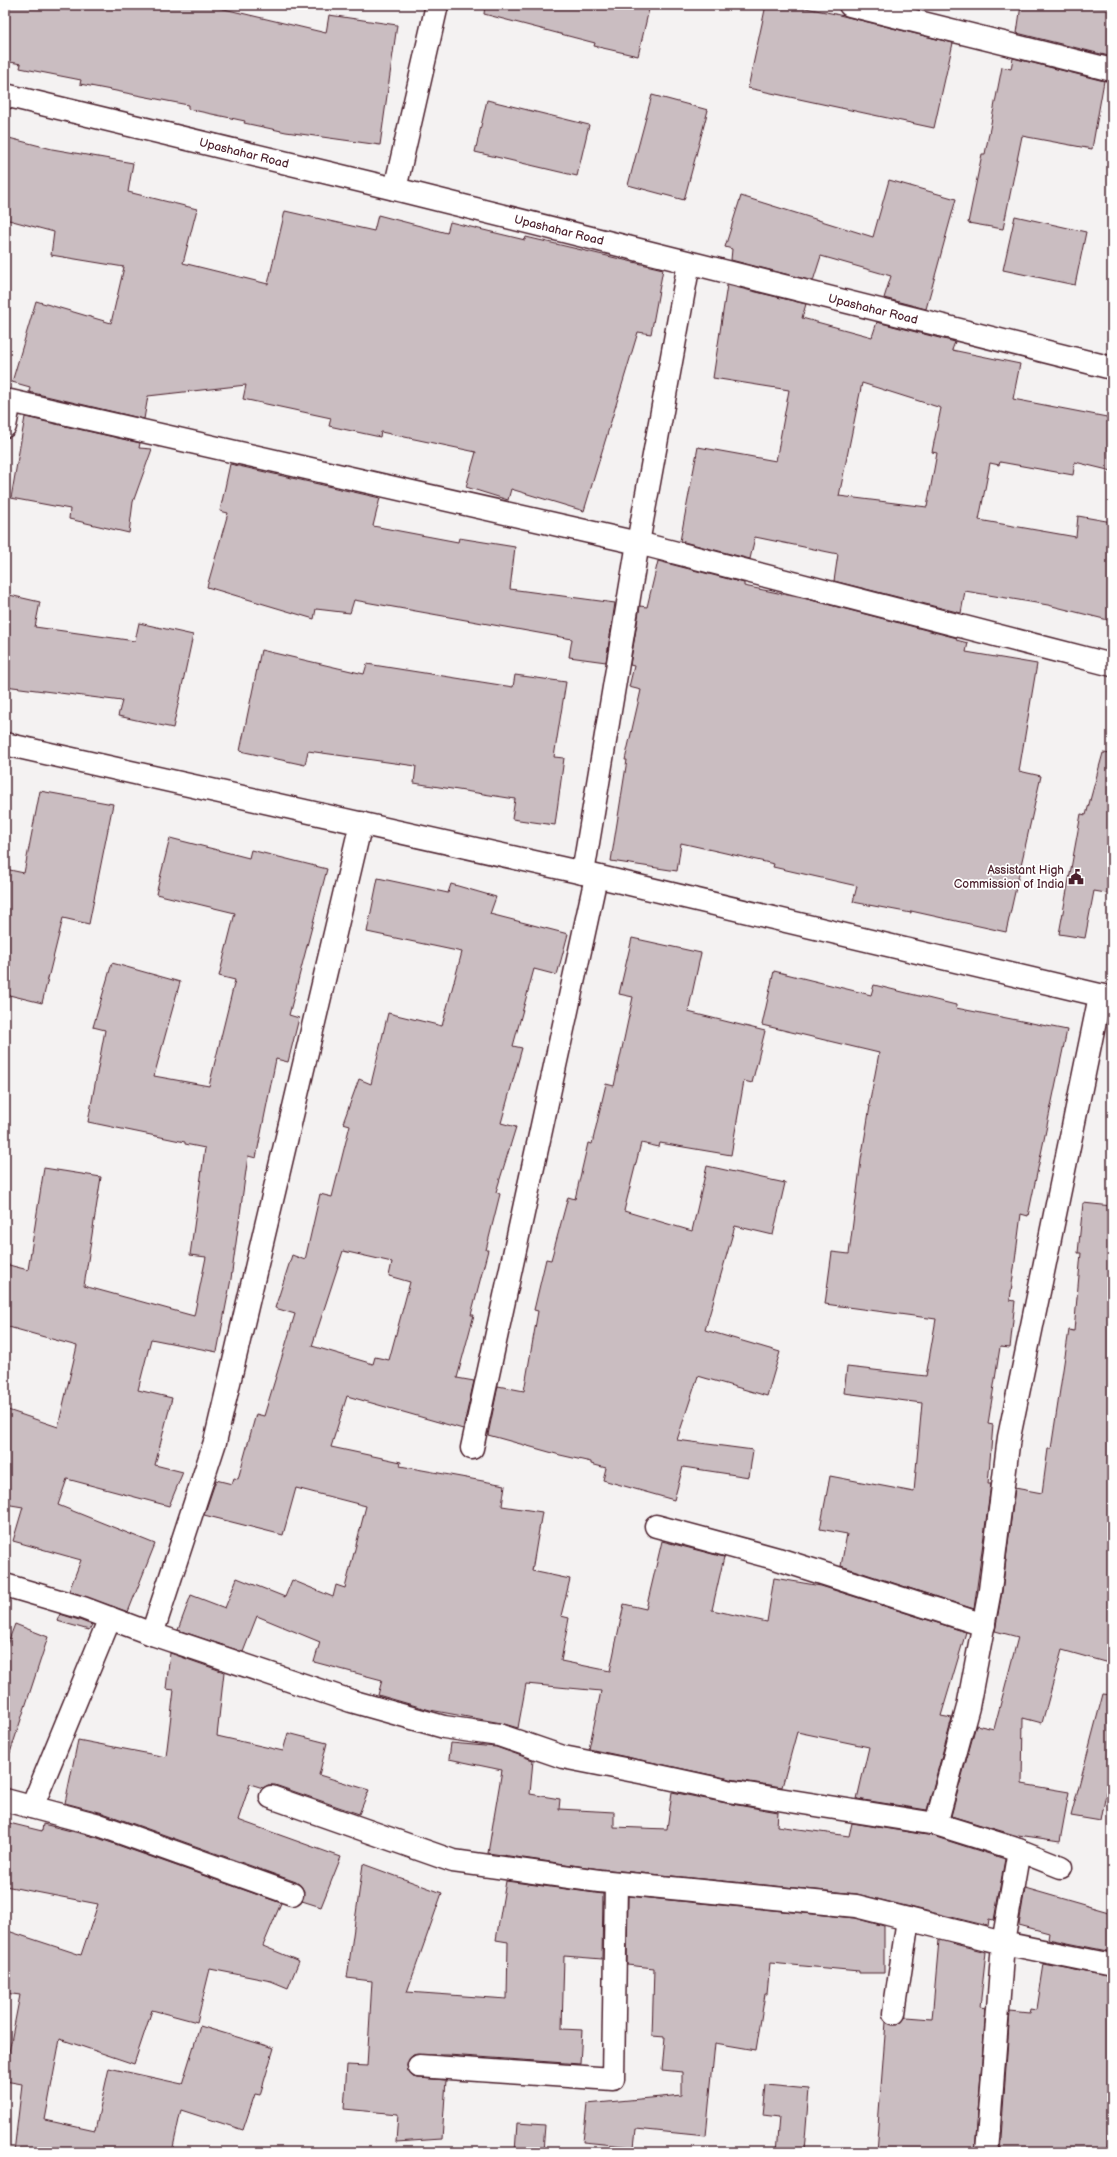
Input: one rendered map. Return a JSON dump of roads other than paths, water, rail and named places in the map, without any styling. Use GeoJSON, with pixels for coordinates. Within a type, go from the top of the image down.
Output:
{"type":"FeatureCollection","features":[{"type":"Feature","properties":{"kind":"street"},"geometry":{"type":"LineString","coordinates":[[395,189],[437,5]]}},
{"type":"Feature","properties":{"kind":"street"},"geometry":{"type":"LineString","coordinates":[[850,5],[1112,70]]}},
{"type":"Feature","properties":{"kind":"street","name":"Upashahar Road"},"geometry":{"type":"LineString","coordinates":[[5,95],[395,189],[1112,368]]}},
{"type":"Feature","properties":{"kind":"street"},"geometry":{"type":"LineString","coordinates":[[472,1448],[589,875],[638,543],[689,263]]}},
{"type":"Feature","properties":{"kind":"street"},"geometry":{"type":"LineString","coordinates":[[5,426],[10,402],[638,543],[1112,665]]}},
{"type":"Feature","properties":{"kind":"street"},"geometry":{"type":"LineString","coordinates":[[5,744],[589,875],[1106,997],[1010,1437],[984,1625],[968,1707],[936,1824]]}},
{"type":"Feature","properties":{"kind":"street"},"geometry":{"type":"LineString","coordinates":[[152,1634],[215,1442],[361,823]]}},
{"type":"Feature","properties":{"kind":"street"},"geometry":{"type":"LineString","coordinates":[[656,1526],[778,1559],[984,1625]]}},
{"type":"Feature","properties":{"kind":"street"},"geometry":{"type":"LineString","coordinates":[[5,1585],[110,1618],[152,1634],[351,1701],[444,1727],[499,1734],[563,1757],[728,1791],[936,1824],[1019,1850],[1062,1867]]}},
{"type":"Feature","properties":{"kind":"street"},"geometry":{"type":"LineString","coordinates":[[32,1807],[110,1618]]}},
{"type":"Feature","properties":{"kind":"street"},"geometry":{"type":"LineString","coordinates":[[271,1797],[453,1861],[616,1883],[856,1906],[1003,1943],[1112,1965]]}},
{"type":"Feature","properties":{"kind":"street"},"geometry":{"type":"LineString","coordinates":[[5,1800],[99,1825],[292,1894]]}},
{"type":"Feature","properties":{"kind":"street"},"geometry":{"type":"LineString","coordinates":[[987,2152],[1003,1943],[1019,1850]]}},
{"type":"Feature","properties":{"kind":"street"},"geometry":{"type":"LineString","coordinates":[[419,2066],[613,2078],[616,1883]]}},
{"type":"Feature","properties":{"kind":"street"},"geometry":{"type":"LineString","coordinates":[[894,2013],[908,1919]]}},
{"type":"Feature","properties":{"kind":"place","name":"Assistant High Commission of India"},"geometry":{"type":"Point","coordinates":[1076,877]}}]}
